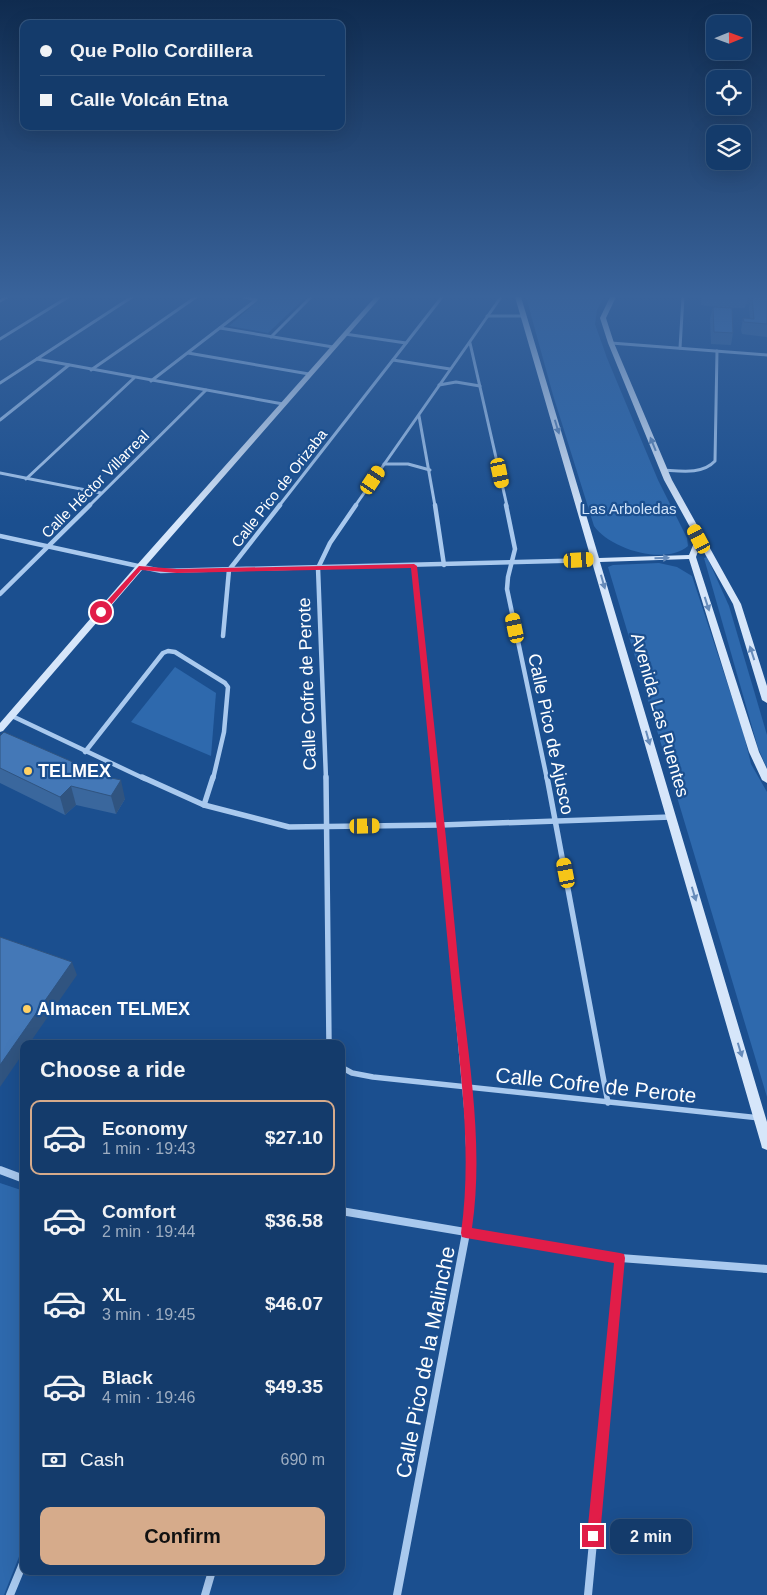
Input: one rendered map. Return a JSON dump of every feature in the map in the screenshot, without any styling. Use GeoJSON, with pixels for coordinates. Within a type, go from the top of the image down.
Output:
{"type":"FeatureCollection","features":[{"type":"Feature","properties":{"kind":"street"},"geometry":{"type":"LineString","coordinates":[[0,383],[18,371]]}},
{"type":"Feature","properties":{"kind":"street"},"geometry":{"type":"LineString","coordinates":[[0,420],[60,371]]}},
{"type":"Feature","properties":{"kind":"street"},"geometry":{"type":"LineString","coordinates":[[99,371],[283,404]]}},
{"type":"Feature","properties":{"kind":"street"},"geometry":{"type":"LineString","coordinates":[[151,381],[164,371]]}},
{"type":"Feature","properties":{"kind":"street"},"geometry":{"type":"LineString","coordinates":[[294,371],[309,374]]}},
{"type":"Feature","properties":{"kind":"street"},"geometry":{"type":"LineString","coordinates":[[0,729],[311,371]]}},
{"type":"Feature","properties":{"kind":"street","name":"Calle Pico de Orizaba"},"geometry":{"type":"LineString","coordinates":[[224,636],[229,570],[384,371]]}},
{"type":"Feature","properties":{"kind":"street","name":"Calle Cofre de Perote"},"geometry":{"type":"LineString","coordinates":[[329,1040],[328,826],[318,568],[330,543],[448,371]]}},
{"type":"Feature","properties":{"kind":"street","name":"Calle Pico de Ajusco"},"geometry":{"type":"LineString","coordinates":[[477,371],[515,547],[507,575],[507,589],[556,821],[608,1103]]}},
{"type":"Feature","properties":{"kind":"street","name":"Avenida Las Puentes"},"geometry":{"type":"LineString","coordinates":[[540,371],[767,1144]]}},
{"type":"Feature","properties":{"kind":"street"},"geometry":{"type":"LineString","coordinates":[[623,371],[663,470],[699,539],[719,569],[737,604],[767,700]]}},
{"type":"Feature","properties":{"kind":"street"},"geometry":{"type":"LineString","coordinates":[[663,470],[703,468],[713,464],[715,461],[717,371]]}},
{"type":"Feature","properties":{"kind":"street"},"geometry":{"type":"LineString","coordinates":[[26,479],[134,378]]}},
{"type":"Feature","properties":{"kind":"street"},"geometry":{"type":"LineString","coordinates":[[439,385],[465,383],[480,386]]}},
{"type":"Feature","properties":{"kind":"street","name":"Calle Héctor Villarreal"},"geometry":{"type":"LineString","coordinates":[[0,594],[206,390]]}},
{"type":"Feature","properties":{"kind":"street"},"geometry":{"type":"LineString","coordinates":[[419,416],[430,470],[444,564]]}},
{"type":"Feature","properties":{"kind":"street"},"geometry":{"type":"LineString","coordinates":[[384,464],[408,464],[430,470]]}},
{"type":"Feature","properties":{"kind":"street"},"geometry":{"type":"LineString","coordinates":[[0,473],[101,493]]}},
{"type":"Feature","properties":{"kind":"street"},"geometry":{"type":"LineString","coordinates":[[0,536],[139,568],[161,571],[414,566],[692,557]]}},
{"type":"Feature","properties":{"kind":"street"},"geometry":{"type":"LineString","coordinates":[[699,539],[692,557],[754,752],[767,780]]}},
{"type":"Feature","properties":{"kind":"street","name":"Calle Pico de la Malinche"},"geometry":{"type":"LineString","coordinates":[[397,1595],[466,1233],[471,1200],[472,1169],[441,825],[414,566]]}},
{"type":"Feature","properties":{"kind":"street"},"geometry":{"type":"LineString","coordinates":[[85,752],[163,653],[168,651],[175,652],[225,683],[228,687],[222,747],[216,773],[204,804]]}},
{"type":"Feature","properties":{"kind":"street"},"geometry":{"type":"LineString","coordinates":[[12,716],[85,752],[204,804],[288,827],[441,825],[671,817]]}},
{"type":"Feature","properties":{"kind":"street","name":"Calle Cofre de Perote"},"geometry":{"type":"LineString","coordinates":[[345,1070],[373,1077],[466,1088],[760,1118]]}},
{"type":"Feature","properties":{"kind":"street"},"geometry":{"type":"LineString","coordinates":[[0,1170],[20,1178]]}},
{"type":"Feature","properties":{"kind":"street"},"geometry":{"type":"LineString","coordinates":[[345,1212],[620,1258],[767,1269]]}},
{"type":"Feature","properties":{"kind":"street"},"geometry":{"type":"LineString","coordinates":[[588,1595],[620,1258]]}},
{"type":"Feature","properties":{"kind":"street"},"geometry":{"type":"LineString","coordinates":[[10,1595],[20,1571]]}},
{"type":"Feature","properties":{"kind":"street"},"geometry":{"type":"LineString","coordinates":[[205,1595],[211,1575]]}},
{"type":"Feature","properties":{"kind":"green space","name":"Las Arboledas"},"geometry":{"type":"Polygon","coordinates":[[[547,371],[613,371],[658,480],[687,538],[688,546],[678,552],[666,555],[652,555],[625,548],[612,542],[594,526],[547,371]]]}},
{"type":"Feature","properties":{"kind":"green space"},"geometry":{"type":"Polygon","coordinates":[[[707,557],[729,606],[767,735],[767,768],[758,748],[704,558],[707,557]]]}},
{"type":"Feature","properties":{"kind":"green space","name":"Las Arboledas"},"geometry":{"type":"Polygon","coordinates":[[[659,563],[677,567],[692,576],[743,731],[751,764],[767,792],[767,1097],[608,567],[613,565],[659,563]]]}},
{"type":"Feature","properties":{"kind":"green space"},"geometry":{"type":"Polygon","coordinates":[[[175,667],[216,693],[211,756],[131,722],[175,667]]]}},
{"type":"Feature","properties":{"kind":"green space"},"geometry":{"type":"Polygon","coordinates":[[[0,1183],[20,1190],[20,1554],[4,1595],[0,1595],[0,1183]]]}},
{"type":"Feature","properties":{"kind":"building"},"geometry":{"type":"Polygon","coordinates":[[[4,732],[82,766],[79,771],[121,780],[111,796],[71,786],[60,797],[0,768],[0,736],[4,732]]]}},
{"type":"Feature","properties":{"kind":"building","name":"Almacen TELMEX"},"geometry":{"type":"Polygon","coordinates":[[[0,937],[72,962],[0,1065],[0,937]]]}},
{"type":"Feature","properties":{"kind":"place","name":"TELMEX"},"geometry":{"type":"Point","coordinates":[28,771]}},
{"type":"Feature","properties":{"kind":"place","name":"Almacen TELMEX"},"geometry":{"type":"Point","coordinates":[27,1009]}},
{"type":"Feature","properties":{"kind":"route"},"geometry":{"type":"LineString","coordinates":[[101,612],[139,568],[177,571],[414,566],[471,1142],[471,1200],[466,1233],[620,1258],[593,1536]]}}]}
